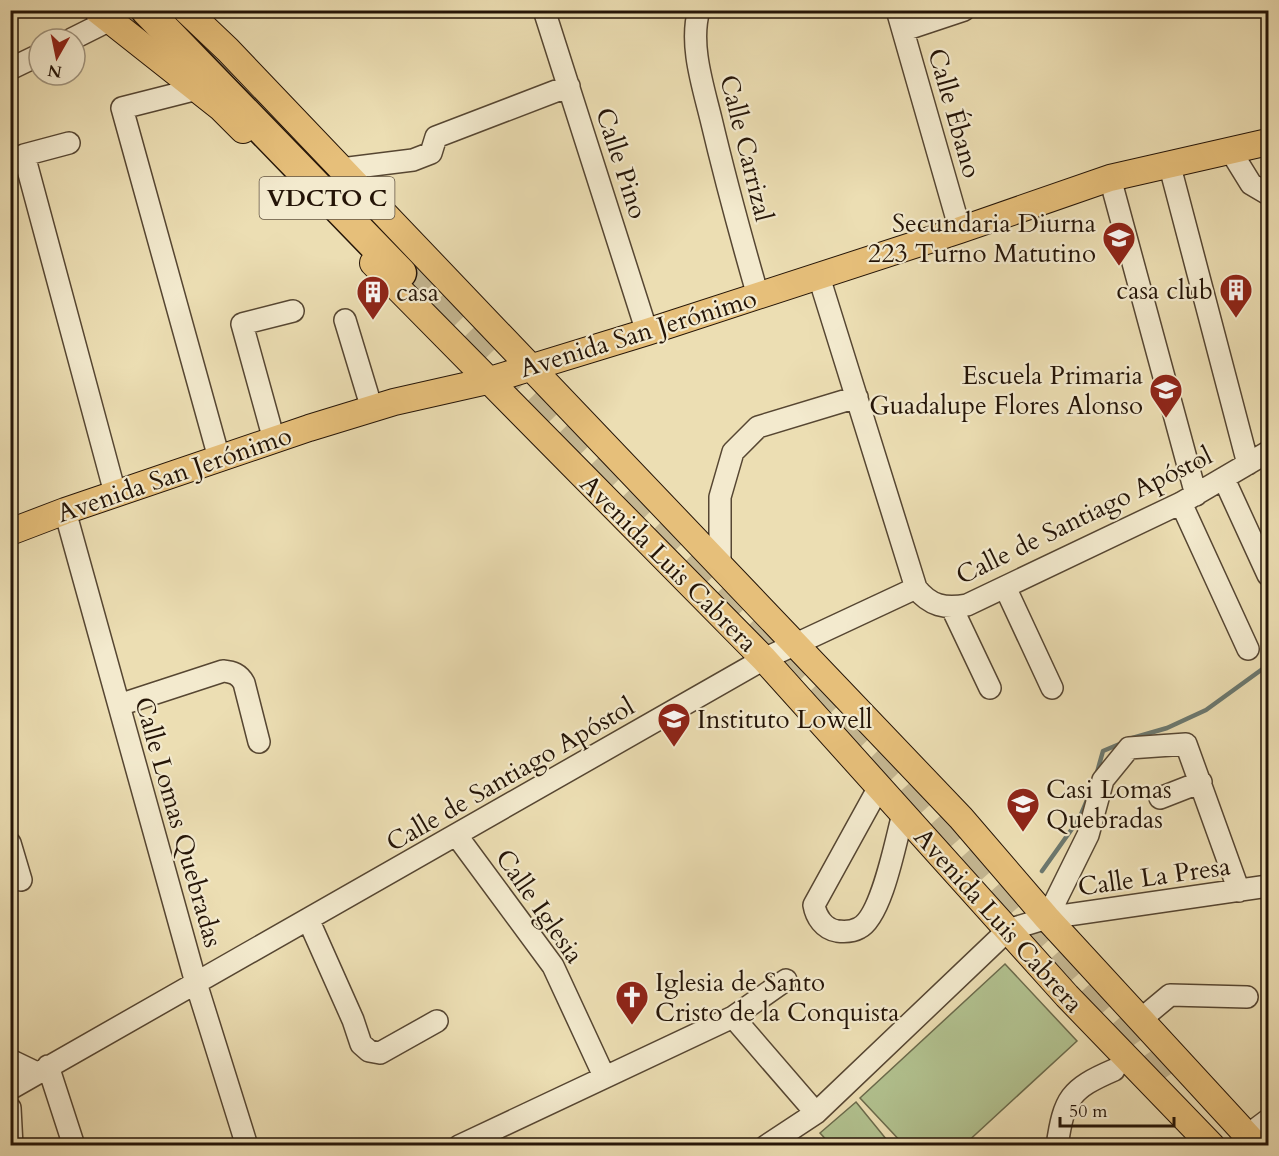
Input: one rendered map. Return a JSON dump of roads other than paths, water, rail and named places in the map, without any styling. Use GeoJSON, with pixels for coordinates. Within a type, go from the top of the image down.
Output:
{"type":"FeatureCollection","features":[{"type":"Feature","properties":{"kind":"highway","name":"VDCTO C"},"geometry":{"type":"LineString","coordinates":[[154,14],[407,265]]}},
{"type":"Feature","properties":{"kind":"main road","name":"Avenida Luis Cabrera"},"geometry":{"type":"LineString","coordinates":[[186,10],[228,50],[961,818],[1047,918],[1252,1140]]}},
{"type":"Feature","properties":{"kind":"main road","name":"Avenida Luis Cabrera"},"geometry":{"type":"LineString","coordinates":[[103,15],[221,108],[487,381],[764,659],[1067,996],[1212,1146]]}},
{"type":"Feature","properties":{"kind":"main road","name":"Avenida San Jerónimo"},"geometry":{"type":"LineString","coordinates":[[10,532],[274,440],[372,409],[487,381],[647,332],[819,277],[1110,178],[1269,142]]}},
{"type":"Feature","properties":{"kind":"main road"},"geometry":{"type":"LineString","coordinates":[[431,323],[449,312],[461,294]]}},
{"type":"Feature","properties":{"kind":"main road"},"geometry":{"type":"LineString","coordinates":[[523,416],[534,400],[555,393]]}},
{"type":"Feature","properties":{"kind":"street","name":"Calle Pino"},"geometry":{"type":"LineString","coordinates":[[544,10],[647,332]]}},
{"type":"Feature","properties":{"kind":"street","name":"Calle Carrizal"},"geometry":{"type":"LineString","coordinates":[[699,10],[696,20],[698,66],[724,178],[758,296]]}},
{"type":"Feature","properties":{"kind":"street"},"geometry":{"type":"LineString","coordinates":[[900,20],[964,10]]}},
{"type":"Feature","properties":{"kind":"street"},"geometry":{"type":"LineString","coordinates":[[87,27],[103,15]]}},
{"type":"Feature","properties":{"kind":"street","name":"Calle Ébano"},"geometry":{"type":"LineString","coordinates":[[900,20],[960,230]]}},
{"type":"Feature","properties":{"kind":"street"},"geometry":{"type":"LineString","coordinates":[[10,69],[27,61]]}},
{"type":"Feature","properties":{"kind":"street"},"geometry":{"type":"LineString","coordinates":[[341,169],[431,153],[436,137],[569,86]]}},
{"type":"Feature","properties":{"kind":"street"},"geometry":{"type":"LineString","coordinates":[[197,89],[122,108],[219,458]]}},
{"type":"Feature","properties":{"kind":"street"},"geometry":{"type":"LineString","coordinates":[[69,143],[24,155],[115,494]]}},
{"type":"Feature","properties":{"kind":"street"},"geometry":{"type":"LineString","coordinates":[[1230,150],[1251,184],[1269,194]]}},
{"type":"Feature","properties":{"kind":"street"},"geometry":{"type":"LineString","coordinates":[[1169,163],[1262,459]]}},
{"type":"Feature","properties":{"kind":"street"},"geometry":{"type":"LineString","coordinates":[[1110,178],[1189,499],[1248,649]]}},
{"type":"Feature","properties":{"kind":"street"},"geometry":{"type":"LineString","coordinates":[[819,277],[916,588]]}},
{"type":"Feature","properties":{"kind":"street"},"geometry":{"type":"LineString","coordinates":[[274,440],[242,324],[293,311]]}},
{"type":"Feature","properties":{"kind":"street"},"geometry":{"type":"LineString","coordinates":[[345,320],[372,409]]}},
{"type":"Feature","properties":{"kind":"street"},"geometry":{"type":"LineString","coordinates":[[720,566],[720,497],[733,452],[758,427],[857,397]]}},
{"type":"Feature","properties":{"kind":"street","name":"Calle de Santiago Apóstol"},"geometry":{"type":"LineString","coordinates":[[10,1089],[764,659],[916,588],[924,599],[937,606],[952,608],[967,605],[1189,499],[1262,459]]}},
{"type":"Feature","properties":{"kind":"street"},"geometry":{"type":"LineString","coordinates":[[1224,479],[1269,575]]}},
{"type":"Feature","properties":{"kind":"street","name":"Calle Lomas Quebradas"},"geometry":{"type":"LineString","coordinates":[[65,511],[196,983],[247,1146]]}},
{"type":"Feature","properties":{"kind":"street"},"geometry":{"type":"LineString","coordinates":[[1005,588],[1052,688]]}},
{"type":"Feature","properties":{"kind":"street"},"geometry":{"type":"LineString","coordinates":[[952,608],[990,688]]}},
{"type":"Feature","properties":{"kind":"street"},"geometry":{"type":"LineString","coordinates":[[119,705],[223,671],[232,672],[240,676],[244,683],[259,742]]}},
{"type":"Feature","properties":{"kind":"street"},"geometry":{"type":"LineString","coordinates":[[1047,918],[1088,835],[1103,780],[1129,748],[1186,744],[1239,891]]}},
{"type":"Feature","properties":{"kind":"street"},"geometry":{"type":"LineString","coordinates":[[1160,798],[1201,782]]}},
{"type":"Feature","properties":{"kind":"street"},"geometry":{"type":"LineString","coordinates":[[879,787],[814,905],[815,914],[823,924],[833,930],[848,932],[861,928],[876,909],[903,814]]}},
{"type":"Feature","properties":{"kind":"street","name":"Calle Iglesia"},"geometry":{"type":"LineString","coordinates":[[457,836],[553,966],[604,1076]]}},
{"type":"Feature","properties":{"kind":"street"},"geometry":{"type":"LineString","coordinates":[[10,843],[21,880]]}},
{"type":"Feature","properties":{"kind":"street","name":"Calle La Presa"},"geometry":{"type":"LineString","coordinates":[[1008,930],[1047,918],[1269,886]]}},
{"type":"Feature","properties":{"kind":"street"},"geometry":{"type":"LineString","coordinates":[[308,919],[353,1020],[361,1044],[369,1051],[380,1053],[437,1021]]}},
{"type":"Feature","properties":{"kind":"street"},"geometry":{"type":"LineString","coordinates":[[766,1146],[816,1113],[1008,930]]}},
{"type":"Feature","properties":{"kind":"street"},"geometry":{"type":"LineString","coordinates":[[459,1146],[733,1017],[786,980]]}},
{"type":"Feature","properties":{"kind":"street"},"geometry":{"type":"LineString","coordinates":[[1140,1020],[1170,995],[1246,997]]}},
{"type":"Feature","properties":{"kind":"street"},"geometry":{"type":"LineString","coordinates":[[733,1017],[816,1113]]}},
{"type":"Feature","properties":{"kind":"street"},"geometry":{"type":"LineString","coordinates":[[10,1060],[42,1069],[74,1146]]}},
{"type":"Feature","properties":{"kind":"street"},"geometry":{"type":"LineString","coordinates":[[1058,1146],[1062,1114],[1066,1105],[1083,1083],[1113,1070]]}},
{"type":"Feature","properties":{"kind":"street"},"geometry":{"type":"LineString","coordinates":[[10,1108],[12,1146]]}},
{"type":"Feature","properties":{"kind":"street"},"geometry":{"type":"LineString","coordinates":[[1252,1140],[1269,1120]]}},
{"type":"Feature","properties":{"kind":"waterway"},"geometry":{"type":"LineString","coordinates":[[1129,739],[1167,728],[1206,710],[1268,665]]}},
{"type":"Feature","properties":{"kind":"waterway"},"geometry":{"type":"LineString","coordinates":[[1096,776],[1103,751],[1122,743]]}},
{"type":"Feature","properties":{"kind":"waterway"},"geometry":{"type":"LineString","coordinates":[[1042,871],[1079,819],[1087,800]]}},
{"type":"Feature","properties":{"kind":"tunnel"},"geometry":{"type":"LineString","coordinates":[[401,273],[900,779],[1128,1034],[1169,1093]]}},
{"type":"Feature","properties":{"kind":"place","name":"Secundaria Diurna 223 Turno Matutino"},"geometry":{"type":"Point","coordinates":[1119,267]}},
{"type":"Feature","properties":{"kind":"place","name":"casa club"},"geometry":{"type":"Point","coordinates":[1236,319]}},
{"type":"Feature","properties":{"kind":"place","name":"casa"},"geometry":{"type":"Point","coordinates":[373,321]}},
{"type":"Feature","properties":{"kind":"place","name":"Escuela Primaria Guadalupe Flores Alonso"},"geometry":{"type":"Point","coordinates":[1166,419]}},
{"type":"Feature","properties":{"kind":"place","name":"Instituto Lowell"},"geometry":{"type":"Point","coordinates":[674,748]}},
{"type":"Feature","properties":{"kind":"place","name":"Casi Lomas Quebradas"},"geometry":{"type":"Point","coordinates":[1023,833]}},
{"type":"Feature","properties":{"kind":"place","name":"Iglesia de Santo Cristo de la Conquista"},"geometry":{"type":"Point","coordinates":[632,1026]}}]}
